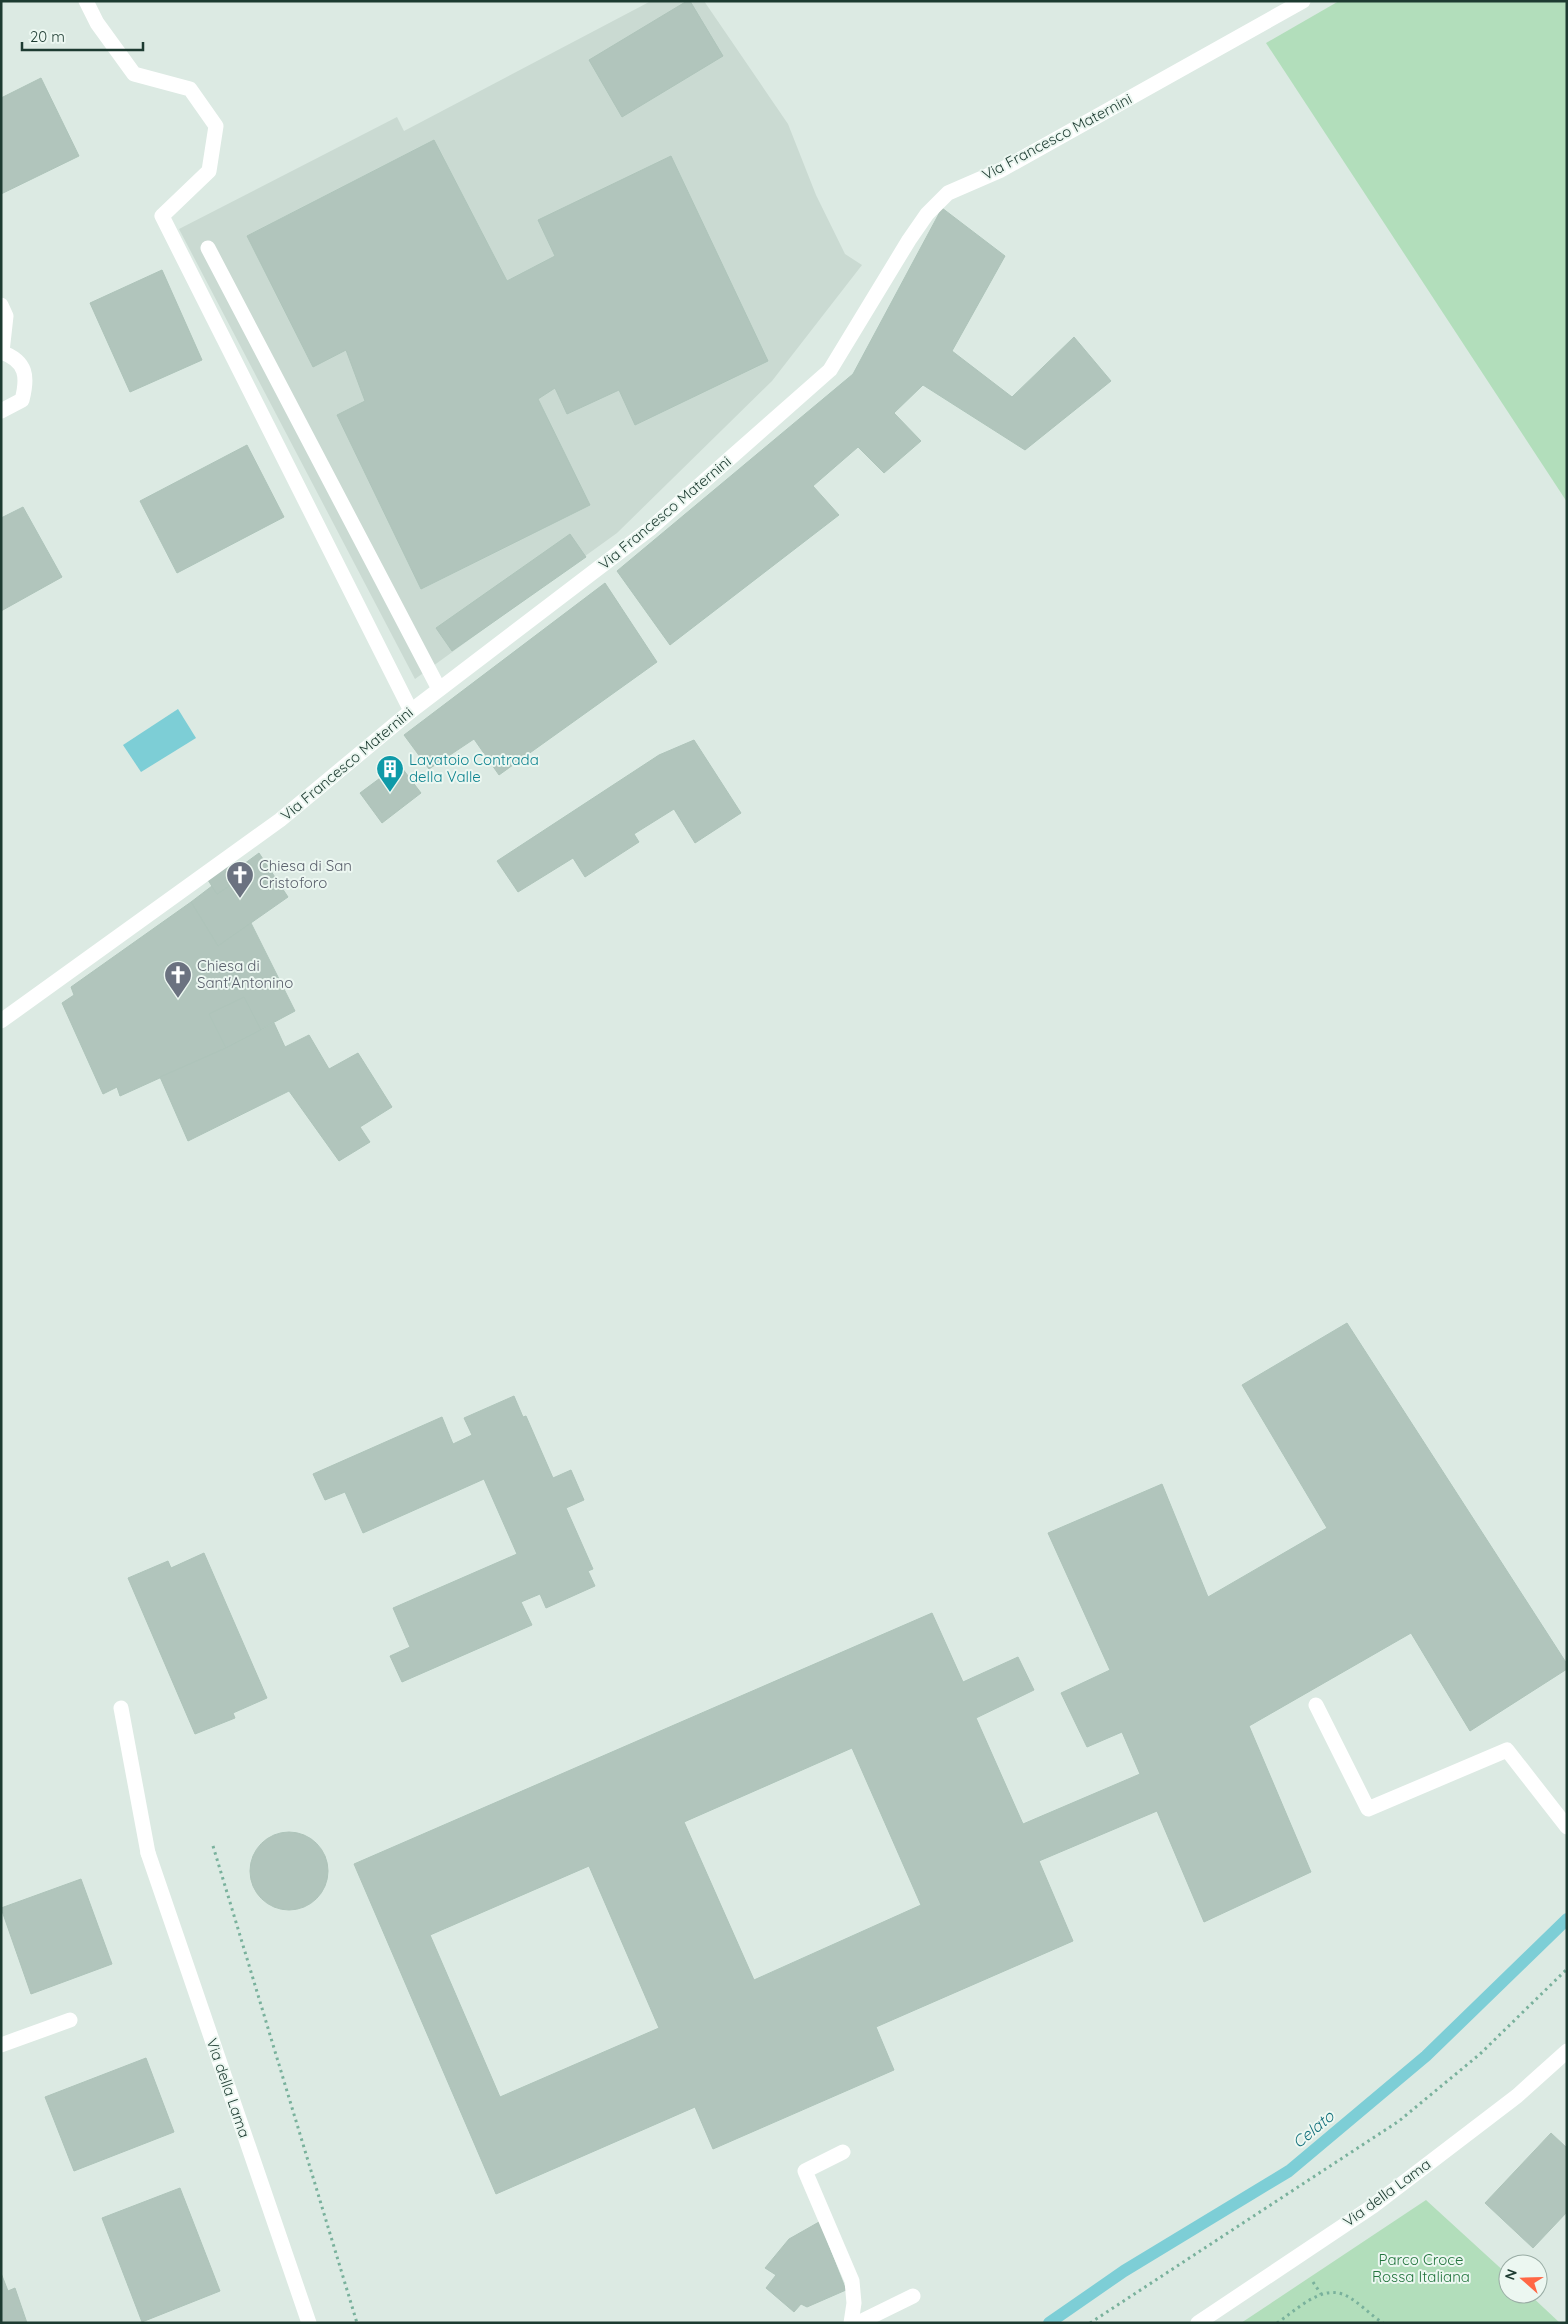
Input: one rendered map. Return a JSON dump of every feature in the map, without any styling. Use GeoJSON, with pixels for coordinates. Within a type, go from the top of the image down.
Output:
{"type":"FeatureCollection","features":[{"type":"Feature","properties":{"kind":"street"},"geometry":{"type":"LineString","coordinates":[[86,1],[97,23],[134,74],[190,89],[216,126],[209,171],[162,216],[410,711]]}},
{"type":"Feature","properties":{"kind":"street","name":"Via Francesco Maternini"},"geometry":{"type":"LineString","coordinates":[[1,1021],[280,820],[410,711],[651,528],[830,370],[909,240],[927,214],[948,193],[1001,170],[1303,1]]}},
{"type":"Feature","properties":{"kind":"street"},"geometry":{"type":"LineString","coordinates":[[208,248],[438,689]]}},
{"type":"Feature","properties":{"kind":"street"},"geometry":{"type":"LineString","coordinates":[[1,304],[6,316],[2,352],[15,359],[26,372],[26,385],[22,400],[1,411]]}},
{"type":"Feature","properties":{"kind":"street"},"geometry":{"type":"LineString","coordinates":[[1316,1705],[1368,1809],[1506,1750],[1567,1827]]}},
{"type":"Feature","properties":{"kind":"street","name":"Via della Lama"},"geometry":{"type":"LineString","coordinates":[[121,1708],[148,1853],[309,2323]]}},
{"type":"Feature","properties":{"kind":"street"},"geometry":{"type":"LineString","coordinates":[[1,2045],[70,2020]]}},
{"type":"Feature","properties":{"kind":"street","name":"Via della Lama"},"geometry":{"type":"LineString","coordinates":[[1198,2323],[1373,2206],[1517,2096],[1567,2051]]}},
{"type":"Feature","properties":{"kind":"street"},"geometry":{"type":"LineString","coordinates":[[843,2152],[805,2171],[852,2281],[854,2303],[851,2323]]}},
{"type":"Feature","properties":{"kind":"street"},"geometry":{"type":"LineString","coordinates":[[858,2323],[913,2296]]}},
{"type":"Feature","properties":{"kind":"path"},"geometry":{"type":"LineString","coordinates":[[213,1846],[357,2323]]}},
{"type":"Feature","properties":{"kind":"path"},"geometry":{"type":"LineString","coordinates":[[1090,2323],[1399,2121],[1480,2054],[1567,1969]]}},
{"type":"Feature","properties":{"kind":"path"},"geometry":{"type":"LineString","coordinates":[[1277,2323],[1321,2294],[1331,2292],[1342,2294],[1380,2322]]}},
{"type":"Feature","properties":{"kind":"shaded area"},"geometry":{"type":"Polygon","coordinates":[[[651,1],[704,1],[788,124],[816,195],[845,254],[862,265],[772,381],[617,533],[415,679],[179,229],[397,117],[404,131],[651,1]]]}},
{"type":"Feature","properties":{"kind":"green space"},"geometry":{"type":"Polygon","coordinates":[[[1339,1],[1567,1],[1567,502],[1266,43],[1339,1]]]}},
{"type":"Feature","properties":{"kind":"green space","name":"Parco Croce Rossa Italiana"},"geometry":{"type":"Polygon","coordinates":[[[1426,2200],[1498,2266],[1498,2304],[1540,2304],[1560,2323],[1241,2323],[1426,2200]]]}},
{"type":"Feature","properties":{"kind":"water"},"geometry":{"type":"Polygon","coordinates":[[[178,709],[196,738],[141,772],[123,745],[178,709]]]}},
{"type":"Feature","properties":{"kind":"building"},"geometry":{"type":"Polygon","coordinates":[[[687,1],[690,1],[723,56],[622,117],[589,60],[687,1]]]}},
{"type":"Feature","properties":{"kind":"building"},"geometry":{"type":"Polygon","coordinates":[[[41,78],[79,156],[1,194],[1,98],[41,78]]]}},
{"type":"Feature","properties":{"kind":"building"},"geometry":{"type":"Polygon","coordinates":[[[434,140],[507,281],[555,256],[538,220],[671,156],[768,361],[635,425],[619,390],[567,414],[555,388],[538,399],[590,505],[421,589],[337,415],[365,401],[346,350],[313,367],[247,236],[434,140]]]}},
{"type":"Feature","properties":{"kind":"building"},"geometry":{"type":"Polygon","coordinates":[[[942,208],[1005,256],[952,351],[1012,397],[1074,337],[1111,381],[1025,450],[923,385],[894,413],[921,441],[884,473],[858,447],[813,486],[839,515],[670,645],[617,571],[853,374],[942,208]]]}},
{"type":"Feature","properties":{"kind":"building"},"geometry":{"type":"Polygon","coordinates":[[[162,270],[202,360],[130,392],[90,303],[162,270]]]}},
{"type":"Feature","properties":{"kind":"building"},"geometry":{"type":"Polygon","coordinates":[[[247,445],[284,517],[177,573],[140,501],[247,445]]]}},
{"type":"Feature","properties":{"kind":"building"},"geometry":{"type":"Polygon","coordinates":[[[23,507],[62,577],[1,611],[1,518],[23,507]]]}},
{"type":"Feature","properties":{"kind":"building"},"geometry":{"type":"Polygon","coordinates":[[[570,534],[586,557],[452,651],[436,628],[570,534]]]}},
{"type":"Feature","properties":{"kind":"building"},"geometry":{"type":"Polygon","coordinates":[[[605,583],[657,662],[499,775],[474,739],[429,769],[404,735],[605,583]]]}},
{"type":"Feature","properties":{"kind":"building"},"geometry":{"type":"Polygon","coordinates":[[[694,740],[741,813],[695,843],[674,809],[634,834],[639,842],[585,877],[573,858],[518,892],[497,861],[659,755],[694,740]]]}},
{"type":"Feature","properties":{"kind":"building","name":"Lavatoio Contrada della Valle"},"geometry":{"type":"Polygon","coordinates":[[[399,764],[421,793],[382,823],[360,793],[399,764]]]}},
{"type":"Feature","properties":{"kind":"building","name":"Chiesa di San Cristoforo"},"geometry":{"type":"Polygon","coordinates":[[[259,853],[288,897],[218,946],[191,902],[212,886],[217,894],[238,880],[233,872],[259,853]]]}},
{"type":"Feature","properties":{"kind":"building"},"geometry":{"type":"Polygon","coordinates":[[[227,863],[238,880],[217,894],[206,877],[227,863]]]}},
{"type":"Feature","properties":{"kind":"building","name":"Chiesa di Sant'Antonino"},"geometry":{"type":"Polygon","coordinates":[[[191,902],[218,946],[251,923],[295,1011],[226,1048],[120,1096],[117,1087],[103,1094],[62,1003],[74,995],[71,987],[191,902]]]}},
{"type":"Feature","properties":{"kind":"building"},"geometry":{"type":"Polygon","coordinates":[[[244,997],[261,1030],[226,1048],[209,1014],[244,997]]]}},
{"type":"Feature","properties":{"kind":"building"},"geometry":{"type":"Polygon","coordinates":[[[274,1023],[285,1047],[309,1035],[329,1069],[358,1053],[392,1107],[360,1127],[370,1142],[339,1161],[289,1091],[188,1141],[160,1077],[226,1048],[274,1023]]]}},
{"type":"Feature","properties":{"kind":"building"},"geometry":{"type":"Polygon","coordinates":[[[1347,1323],[1567,1664],[1567,1669],[1470,1731],[1411,1633],[1249,1726],[1311,1872],[1204,1922],[1157,1811],[1039,1861],[1073,1941],[876,2027],[894,2070],[713,2149],[695,2107],[496,2194],[354,1864],[932,1613],[963,1682],[1018,1657],[1034,1690],[976,1718],[1023,1824],[1140,1774],[1122,1732],[1087,1747],[1061,1693],[1110,1670],[1048,1533],[1162,1484],[1208,1597],[1327,1528],[1242,1385],[1347,1323]],[[852,1748],[684,1822],[754,1980],[921,1905],[852,1748]],[[589,1866],[430,1935],[500,2097],[659,2028],[589,1866]]]}},
{"type":"Feature","properties":{"kind":"building"},"geometry":{"type":"Polygon","coordinates":[[[514,1396],[523,1417],[526,1416],[553,1478],[571,1470],[584,1500],[566,1508],[593,1569],[588,1571],[595,1586],[546,1608],[540,1594],[521,1602],[532,1625],[402,1682],[390,1656],[410,1647],[393,1608],[517,1554],[484,1479],[363,1533],[345,1492],[325,1500],[313,1474],[442,1417],[453,1444],[472,1435],[464,1418],[514,1396]]]}},
{"type":"Feature","properties":{"kind":"building"},"geometry":{"type":"Polygon","coordinates":[[[204,1553],[267,1698],[233,1713],[235,1718],[195,1734],[128,1578],[168,1561],[171,1568],[204,1553]]]}},
{"type":"Feature","properties":{"kind":"building"},"geometry":{"type":"Polygon","coordinates":[[[289,1832],[304,1835],[317,1843],[325,1856],[328,1871],[325,1886],[317,1899],[304,1907],[289,1910],[274,1907],[261,1899],[253,1886],[250,1871],[253,1856],[261,1843],[274,1835],[289,1832]]]}},
{"type":"Feature","properties":{"kind":"building"},"geometry":{"type":"Polygon","coordinates":[[[81,1879],[112,1964],[31,1994],[1,1908],[81,1879]]]}},
{"type":"Feature","properties":{"kind":"building"},"geometry":{"type":"Polygon","coordinates":[[[146,2058],[174,2132],[74,2171],[45,2097],[146,2058]]]}},
{"type":"Feature","properties":{"kind":"building"},"geometry":{"type":"Polygon","coordinates":[[[1551,2133],[1567,2148],[1567,2212],[1533,2248],[1485,2203],[1551,2133]]]}},
{"type":"Feature","properties":{"kind":"building"},"geometry":{"type":"Polygon","coordinates":[[[180,2188],[220,2291],[142,2322],[102,2218],[180,2188]]]}},
{"type":"Feature","properties":{"kind":"building"},"geometry":{"type":"Polygon","coordinates":[[[819,2222],[846,2290],[807,2307],[801,2304],[794,2312],[766,2288],[776,2275],[765,2268],[789,2239],[819,2222]]]}},
{"type":"Feature","properties":{"kind":"building"},"geometry":{"type":"Polygon","coordinates":[[[1,2273],[8,2291],[15,2288],[27,2323],[1,2323],[1,2273]]]}},
{"type":"Feature","properties":{"kind":"waterway","name":"Celato"},"geometry":{"type":"LineString","coordinates":[[1049,2323],[1124,2271],[1289,2171],[1426,2056],[1567,1919]]}},
{"type":"Feature","properties":{"kind":"place","name":"Lavatoio Contrada della Valle"},"geometry":{"type":"Point","coordinates":[390,793]}},
{"type":"Feature","properties":{"kind":"place","name":"Chiesa di San Cristoforo"},"geometry":{"type":"Point","coordinates":[240,899]}},
{"type":"Feature","properties":{"kind":"place","name":"Chiesa di Sant'Antonino"},"geometry":{"type":"Point","coordinates":[178,999]}}]}
